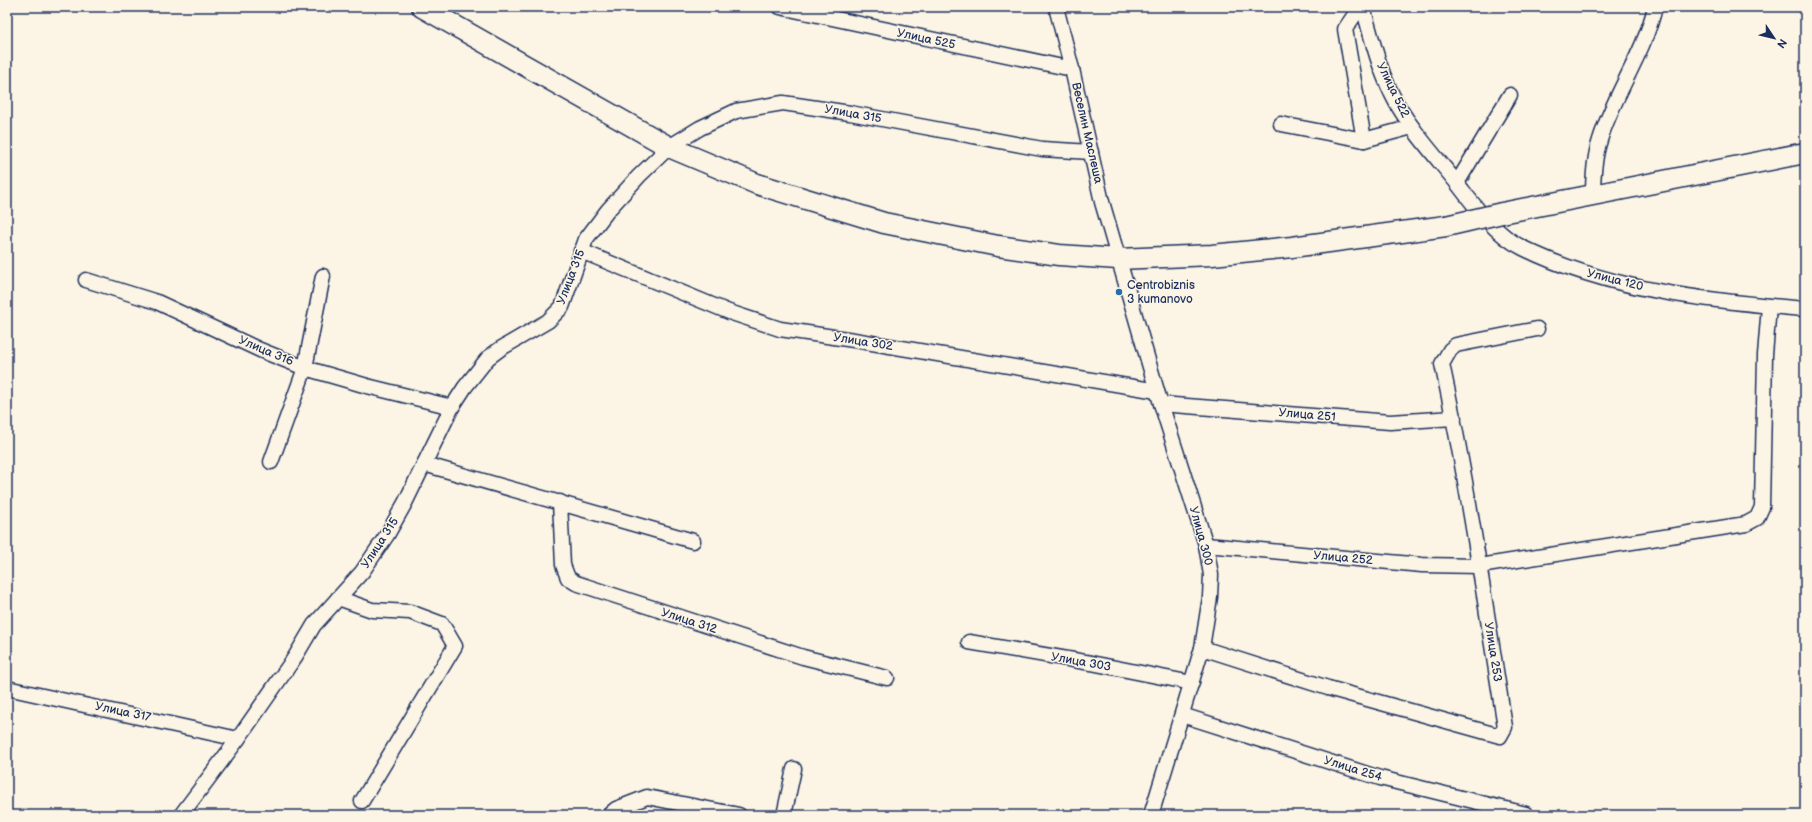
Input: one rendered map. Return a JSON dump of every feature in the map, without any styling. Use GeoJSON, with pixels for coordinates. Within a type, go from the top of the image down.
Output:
{"type":"FeatureCollection","features":[{"type":"Feature","properties":{"kind":"main road"},"geometry":{"type":"LineString","coordinates":[[422,7],[670,147],[757,184],[884,223],[998,246],[1059,255],[1118,259],[1212,255],[1292,248],[1446,226],[1593,194],[1805,154]]}},
{"type":"Feature","properties":{"kind":"street","name":"Улица 525"},"geometry":{"type":"LineString","coordinates":[[780,7],[1072,69]]}},
{"type":"Feature","properties":{"kind":"street","name":"Веселин Маслеша"},"geometry":{"type":"LineString","coordinates":[[1056,7],[1072,69],[1102,202],[1118,259]]}},
{"type":"Feature","properties":{"kind":"street","name":"Улица 522"},"geometry":{"type":"LineString","coordinates":[[1362,7],[1380,64],[1396,102],[1412,127],[1456,183]]}},
{"type":"Feature","properties":{"kind":"street"},"geometry":{"type":"LineString","coordinates":[[1362,7],[1345,29],[1364,140]]}},
{"type":"Feature","properties":{"kind":"street"},"geometry":{"type":"LineString","coordinates":[[1593,194],[1594,171],[1600,141],[1612,107],[1644,37],[1655,7]]}},
{"type":"Feature","properties":{"kind":"street"},"geometry":{"type":"LineString","coordinates":[[1456,183],[1510,95]]}},
{"type":"Feature","properties":{"kind":"street","name":"Улица 315"},"geometry":{"type":"LineString","coordinates":[[181,815],[238,739],[291,663],[314,625],[362,572],[387,535],[405,503],[452,407],[488,358],[500,349],[548,321],[562,307],[586,239],[608,210],[639,176],[670,147],[700,128],[736,111],[784,103],[850,113],[1042,149],[1091,152]]}},
{"type":"Feature","properties":{"kind":"street"},"geometry":{"type":"LineString","coordinates":[[1281,124],[1364,140],[1412,127]]}},
{"type":"Feature","properties":{"kind":"street","name":"Улица 120"},"geometry":{"type":"LineString","coordinates":[[1456,183],[1469,200],[1501,234],[1522,248],[1589,275],[1667,293],[1805,309]]}},
{"type":"Feature","properties":{"kind":"street","name":"Улица 302"},"geometry":{"type":"LineString","coordinates":[[581,251],[730,312],[780,329],[854,340],[1159,398]]}},
{"type":"Feature","properties":{"kind":"street","name":"Улица 300"},"geometry":{"type":"LineString","coordinates":[[1118,259],[1159,398],[1206,545],[1211,575],[1210,597],[1202,648],[1151,815]]}},
{"type":"Feature","properties":{"kind":"street"},"geometry":{"type":"LineString","coordinates":[[271,462],[305,368],[323,276]]}},
{"type":"Feature","properties":{"kind":"street","name":"Улица 316"},"geometry":{"type":"LineString","coordinates":[[86,280],[157,302],[260,350],[305,368],[367,386],[452,407]]}},
{"type":"Feature","properties":{"kind":"street","name":"Улица 252"},"geometry":{"type":"LineString","coordinates":[[1206,545],[1422,565],[1480,566],[1746,524],[1757,518],[1762,507],[1765,355],[1769,306]]}},
{"type":"Feature","properties":{"kind":"street"},"geometry":{"type":"LineString","coordinates":[[1480,566],[1454,418],[1442,364],[1450,350],[1456,345],[1537,329]]}},
{"type":"Feature","properties":{"kind":"street","name":"Улица 251"},"geometry":{"type":"LineString","coordinates":[[1159,398],[1390,422],[1454,418]]}},
{"type":"Feature","properties":{"kind":"street"},"geometry":{"type":"LineString","coordinates":[[424,464],[693,541]]}},
{"type":"Feature","properties":{"kind":"street","name":"Улица 312"},"geometry":{"type":"LineString","coordinates":[[560,502],[563,566],[568,578],[576,583],[803,657],[886,678]]}},
{"type":"Feature","properties":{"kind":"street","name":"Улица 253"},"geometry":{"type":"LineString","coordinates":[[1202,648],[1328,688],[1500,736],[1505,727],[1480,566]]}},
{"type":"Feature","properties":{"kind":"street"},"geometry":{"type":"LineString","coordinates":[[338,598],[372,610],[410,612],[442,624],[455,646],[362,801]]}},
{"type":"Feature","properties":{"kind":"street","name":"Улица 303"},"geometry":{"type":"LineString","coordinates":[[969,642],[1091,663],[1192,683]]}},
{"type":"Feature","properties":{"kind":"street","name":"Улица 317"},"geometry":{"type":"LineString","coordinates":[[7,688],[238,739]]}},
{"type":"Feature","properties":{"kind":"street","name":"Улица 254"},"geometry":{"type":"LineString","coordinates":[[1182,715],[1380,778],[1526,814]]}},
{"type":"Feature","properties":{"kind":"street"},"geometry":{"type":"LineString","coordinates":[[784,815],[794,769]]}},
{"type":"Feature","properties":{"kind":"street"},"geometry":{"type":"LineString","coordinates":[[609,815],[616,809],[647,797],[739,815]]}},
{"type":"Feature","properties":{"kind":"place","name":"Centrobiznis 3 kumanovo"},"geometry":{"type":"Point","coordinates":[1119,292]}}]}
